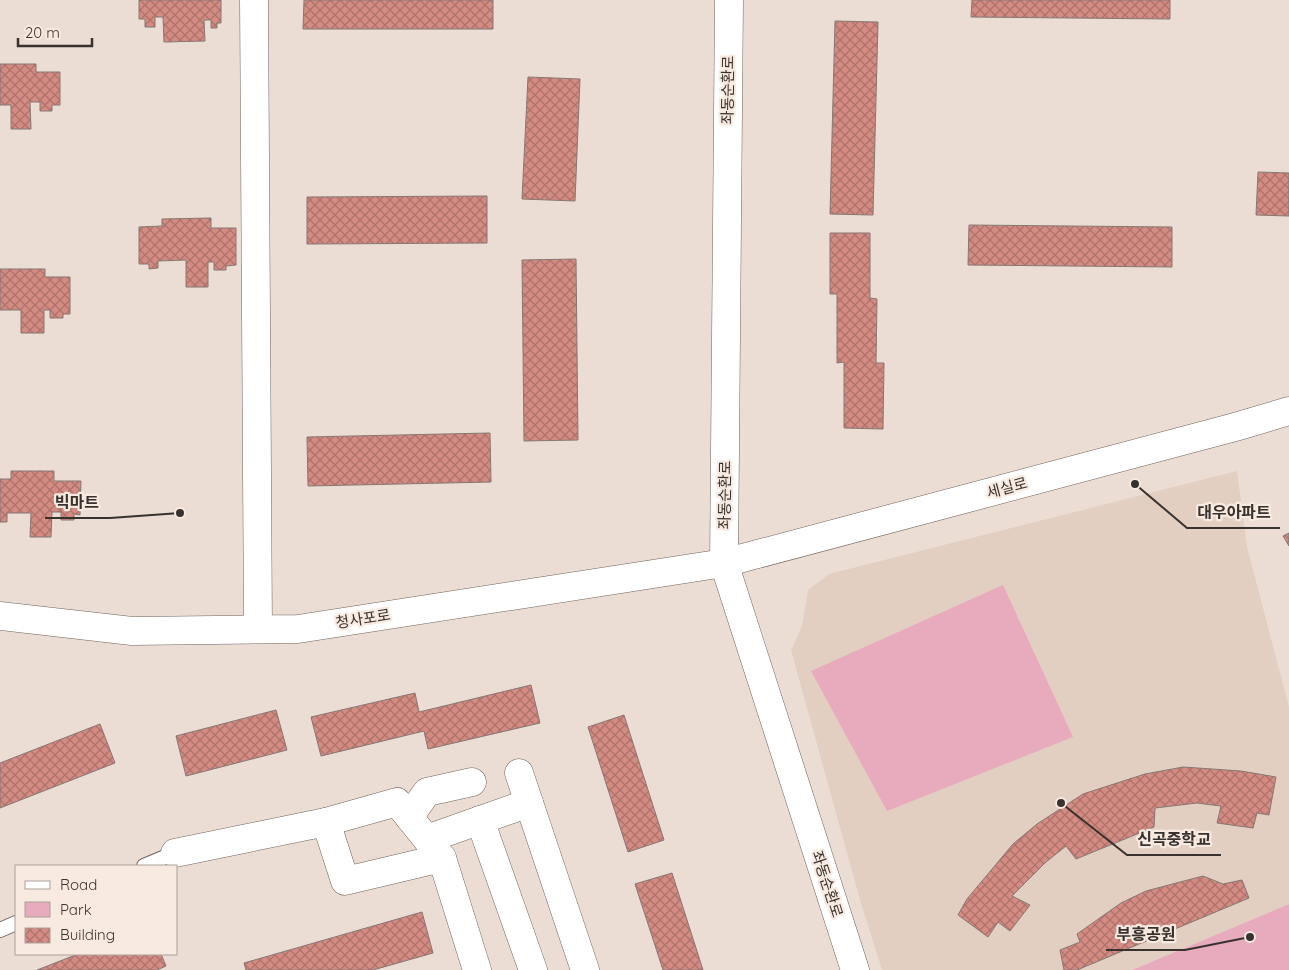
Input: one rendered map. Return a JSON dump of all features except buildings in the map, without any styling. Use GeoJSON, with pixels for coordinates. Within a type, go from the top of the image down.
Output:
{"type":"FeatureCollection","features":[{"type":"Feature","properties":{"kind":"street"},"geometry":{"type":"LineString","coordinates":[[254,0],[258,629]]}},
{"type":"Feature","properties":{"kind":"street","name":"좌동순환로"},"geometry":{"type":"LineString","coordinates":[[729,0],[724,564],[855,970]]}},
{"type":"Feature","properties":{"kind":"street","name":"세실로"},"geometry":{"type":"LineString","coordinates":[[724,564],[1289,411]]}},
{"type":"Feature","properties":{"kind":"street","name":"청사포로"},"geometry":{"type":"LineString","coordinates":[[0,616],[132,631],[298,628],[724,564]]}},
{"type":"Feature","properties":{"kind":"street"},"geometry":{"type":"LineString","coordinates":[[519,772],[585,970]]}},
{"type":"Feature","properties":{"kind":"street"},"geometry":{"type":"LineString","coordinates":[[409,816],[427,792],[472,782]]}},
{"type":"Feature","properties":{"kind":"street"},"geometry":{"type":"LineString","coordinates":[[175,853],[326,822],[397,802],[434,848],[477,970]]}},
{"type":"Feature","properties":{"kind":"street"},"geometry":{"type":"LineString","coordinates":[[326,822],[345,881],[434,848],[480,820],[529,803]]}},
{"type":"Feature","properties":{"kind":"street"},"geometry":{"type":"LineString","coordinates":[[480,820],[533,970]]}},
{"type":"Feature","properties":{"kind":"lane"},"geometry":{"type":"LineString","coordinates":[[146,865],[175,853]]}},
{"type":"Feature","properties":{"kind":"lane"},"geometry":{"type":"LineString","coordinates":[[0,930],[15,923]]}},
{"type":"Feature","properties":{"kind":"shaded area"},"geometry":{"type":"Polygon","coordinates":[[[1237,471],[1247,547],[1289,707],[1289,904],[1132,970],[882,970],[860,900],[791,650],[802,626],[808,590],[829,574],[1237,471]]]}},
{"type":"Feature","properties":{"kind":"green space"},"geometry":{"type":"Polygon","coordinates":[[[1003,585],[1073,737],[887,811],[811,671],[1003,585]]]}},
{"type":"Feature","properties":{"kind":"green space"},"geometry":{"type":"Polygon","coordinates":[[[1289,904],[1289,970],[1132,970],[1289,904]]]}},
{"type":"Feature","properties":{"kind":"place","name":"대우아파트"},"geometry":{"type":"Point","coordinates":[1135,484]}},
{"type":"Feature","properties":{"kind":"place","name":"빅마트"},"geometry":{"type":"Point","coordinates":[180,513]}},
{"type":"Feature","properties":{"kind":"place","name":"신곡중학교"},"geometry":{"type":"Point","coordinates":[1061,803]}},
{"type":"Feature","properties":{"kind":"place","name":"부흥공원"},"geometry":{"type":"Point","coordinates":[1250,937]}}]}
